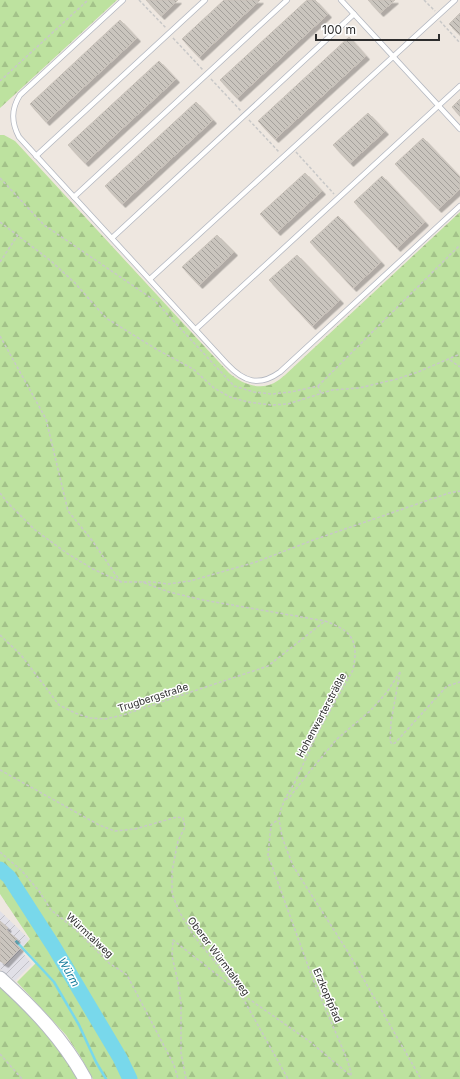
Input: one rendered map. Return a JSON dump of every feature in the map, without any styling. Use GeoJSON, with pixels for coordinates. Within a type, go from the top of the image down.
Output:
{"type":"FeatureCollection","features":[{"type":"Feature","properties":{"kind":"main road"},"geometry":{"type":"LineString","coordinates":[[0,978],[47,1024],[74,1059],[85,1079]]}},
{"type":"Feature","properties":{"kind":"lane"},"geometry":{"type":"LineString","coordinates":[[123,0],[25,90],[15,105],[13,115],[14,126],[19,137],[36,156],[242,378],[252,380],[268,379],[280,372],[460,206]]}},
{"type":"Feature","properties":{"kind":"lane"},"geometry":{"type":"LineString","coordinates":[[36,156],[205,0]]}},
{"type":"Feature","properties":{"kind":"lane"},"geometry":{"type":"LineString","coordinates":[[74,197],[287,0]]}},
{"type":"Feature","properties":{"kind":"lane"},"geometry":{"type":"LineString","coordinates":[[341,0],[460,129]]}},
{"type":"Feature","properties":{"kind":"lane"},"geometry":{"type":"LineString","coordinates":[[150,280],[455,0]]}},
{"type":"Feature","properties":{"kind":"lane"},"geometry":{"type":"LineString","coordinates":[[112,238],[354,14]]}},
{"type":"Feature","properties":{"kind":"lane"},"geometry":{"type":"LineString","coordinates":[[196,329],[460,86]]}},
{"type":"Feature","properties":{"kind":"path"},"geometry":{"type":"LineString","coordinates":[[0,81],[88,0]]}},
{"type":"Feature","properties":{"kind":"path"},"geometry":{"type":"LineString","coordinates":[[139,0],[284,158]]}},
{"type":"Feature","properties":{"kind":"path"},"geometry":{"type":"LineString","coordinates":[[424,0],[460,44]]}},
{"type":"Feature","properties":{"kind":"path"},"geometry":{"type":"LineString","coordinates":[[293,149],[338,198]]}},
{"type":"Feature","properties":{"kind":"path"},"geometry":{"type":"LineString","coordinates":[[0,178],[44,225],[154,300],[234,386],[254,392],[272,394],[291,392],[318,386],[460,245]]}},
{"type":"Feature","properties":{"kind":"path"},"geometry":{"type":"LineString","coordinates":[[0,262],[18,235]]}},
{"type":"Feature","properties":{"kind":"path"},"geometry":{"type":"LineString","coordinates":[[0,336],[46,419],[68,511],[91,539],[121,582]]}},
{"type":"Feature","properties":{"kind":"path"},"geometry":{"type":"LineString","coordinates":[[460,354],[450,360],[460,368]]}},
{"type":"Feature","properties":{"kind":"path"},"geometry":{"type":"LineString","coordinates":[[318,386],[321,393]]}},
{"type":"Feature","properties":{"kind":"path"},"geometry":{"type":"LineString","coordinates":[[142,582],[168,584],[190,581],[256,562],[316,539],[449,493],[460,491]]}},
{"type":"Feature","properties":{"kind":"path","name":"Hohenwartersträßle"},"geometry":{"type":"LineString","coordinates":[[0,493],[35,530],[68,554],[93,569],[121,582],[142,582],[168,592],[203,600],[325,621],[339,626],[350,634],[355,647],[356,658],[353,670],[318,732],[285,799],[279,819],[282,837],[293,866],[348,952],[421,1079]]}},
{"type":"Feature","properties":{"kind":"path","name":"Trugbergstraße"},"geometry":{"type":"LineString","coordinates":[[0,635],[21,655],[59,705],[90,718],[105,719],[123,715],[268,666],[325,621]]}},
{"type":"Feature","properties":{"kind":"path"},"geometry":{"type":"LineString","coordinates":[[285,799],[294,792],[337,738],[370,711],[388,692],[398,674],[401,672],[391,722],[390,741],[392,744],[395,743],[447,686],[460,682]]}},
{"type":"Feature","properties":{"kind":"path","name":"Oberer Würmtalweg"},"geometry":{"type":"LineString","coordinates":[[0,770],[99,825],[115,832],[135,829],[177,817],[183,818],[185,827],[178,841],[172,871],[172,894],[180,913],[194,936],[239,992],[288,1079]]}},
{"type":"Feature","properties":{"kind":"path","name":"Erzkopfpfad"},"geometry":{"type":"LineString","coordinates":[[239,992],[309,1041],[351,1076],[347,1059],[312,977],[268,855],[271,824],[279,819]]}},
{"type":"Feature","properties":{"kind":"path","name":"Würmtalweg"},"geometry":{"type":"LineString","coordinates":[[0,852],[22,871],[39,891],[51,910],[75,929],[104,958],[127,975],[174,1066],[178,1079]]}},
{"type":"Feature","properties":{"kind":"path"},"geometry":{"type":"LineString","coordinates":[[186,1079],[181,1053],[181,1003],[172,956],[173,940],[239,992]]}},
{"type":"Feature","properties":{"kind":"path"},"geometry":{"type":"LineString","coordinates":[[0,1054],[22,1079]]}},
{"type":"Feature","properties":{"kind":"shaded area"},"geometry":{"type":"Polygon","coordinates":[[[0,911],[29,939],[20,950],[32,964],[15,981],[0,969],[0,911]]]}},
{"type":"Feature","properties":{"kind":"green space"},"geometry":{"type":"Polygon","coordinates":[[[0,0],[117,0],[0,108],[0,0]]]}},
{"type":"Feature","properties":{"kind":"green space"},"geometry":{"type":"Polygon","coordinates":[[[0,135],[4,135],[15,141],[229,373],[244,383],[250,385],[268,385],[274,383],[285,375],[460,212],[460,1079],[93,1079],[66,1035],[17,982],[37,962],[23,947],[30,939],[0,894],[0,135]]]}},
{"type":"Feature","properties":{"kind":"green space"},"geometry":{"type":"Polygon","coordinates":[[[0,986],[26,1010],[62,1050],[80,1079],[0,1079],[0,986]]]}},
{"type":"Feature","properties":{"kind":"building"},"geometry":{"type":"Polygon","coordinates":[[[146,0],[178,0],[161,16],[146,0]]]}},
{"type":"Feature","properties":{"kind":"building"},"geometry":{"type":"Polygon","coordinates":[[[224,0],[260,0],[199,57],[182,39],[224,0]]]}},
{"type":"Feature","properties":{"kind":"building"},"geometry":{"type":"Polygon","coordinates":[[[307,0],[315,0],[328,14],[237,98],[220,80],[307,0]]]}},
{"type":"Feature","properties":{"kind":"building"},"geometry":{"type":"Polygon","coordinates":[[[368,0],[395,0],[380,13],[368,0]]]}},
{"type":"Feature","properties":{"kind":"building"},"geometry":{"type":"Polygon","coordinates":[[[460,13],[460,35],[449,24],[460,13]]]}},
{"type":"Feature","properties":{"kind":"building"},"geometry":{"type":"Polygon","coordinates":[[[120,20],[137,38],[46,122],[30,104],[120,20]]]}},
{"type":"Feature","properties":{"kind":"building"},"geometry":{"type":"Polygon","coordinates":[[[349,37],[366,56],[275,139],[258,121],[349,37]]]}},
{"type":"Feature","properties":{"kind":"building"},"geometry":{"type":"Polygon","coordinates":[[[159,61],[176,79],[85,163],[68,145],[159,61]]]}},
{"type":"Feature","properties":{"kind":"building"},"geometry":{"type":"Polygon","coordinates":[[[460,99],[460,116],[452,107],[460,99]]]}},
{"type":"Feature","properties":{"kind":"building"},"geometry":{"type":"Polygon","coordinates":[[[196,102],[213,120],[122,204],[105,186],[196,102]]]}},
{"type":"Feature","properties":{"kind":"building"},"geometry":{"type":"Polygon","coordinates":[[[368,113],[385,131],[350,163],[333,145],[368,113]]]}},
{"type":"Feature","properties":{"kind":"building"},"geometry":{"type":"Polygon","coordinates":[[[423,138],[460,177],[460,189],[438,209],[395,164],[423,138]]]}},
{"type":"Feature","properties":{"kind":"building"},"geometry":{"type":"Polygon","coordinates":[[[305,173],[322,191],[277,232],[260,214],[305,173]]]}},
{"type":"Feature","properties":{"kind":"building"},"geometry":{"type":"Polygon","coordinates":[[[382,176],[425,222],[397,248],[354,202],[382,176]]]}},
{"type":"Feature","properties":{"kind":"building"},"geometry":{"type":"Polygon","coordinates":[[[338,216],[381,262],[353,288],[310,242],[338,216]]]}},
{"type":"Feature","properties":{"kind":"building"},"geometry":{"type":"Polygon","coordinates":[[[217,235],[234,252],[199,285],[182,267],[217,235]]]}},
{"type":"Feature","properties":{"kind":"building"},"geometry":{"type":"Polygon","coordinates":[[[297,255],[340,300],[312,326],[269,280],[297,255]]]}},
{"type":"Feature","properties":{"kind":"building"},"geometry":{"type":"Polygon","coordinates":[[[0,921],[8,928],[6,930],[17,939],[13,942],[20,948],[5,964],[0,961],[0,921]]]}},
{"type":"Feature","properties":{"kind":"waterway","name":"Würm"},"geometry":{"type":"LineString","coordinates":[[0,869],[9,877],[54,947],[120,1058],[130,1079]]}},
{"type":"Feature","properties":{"kind":"waterway"},"geometry":{"type":"LineString","coordinates":[[15,940],[54,982],[79,1025],[96,1062],[106,1079]]}}]}
